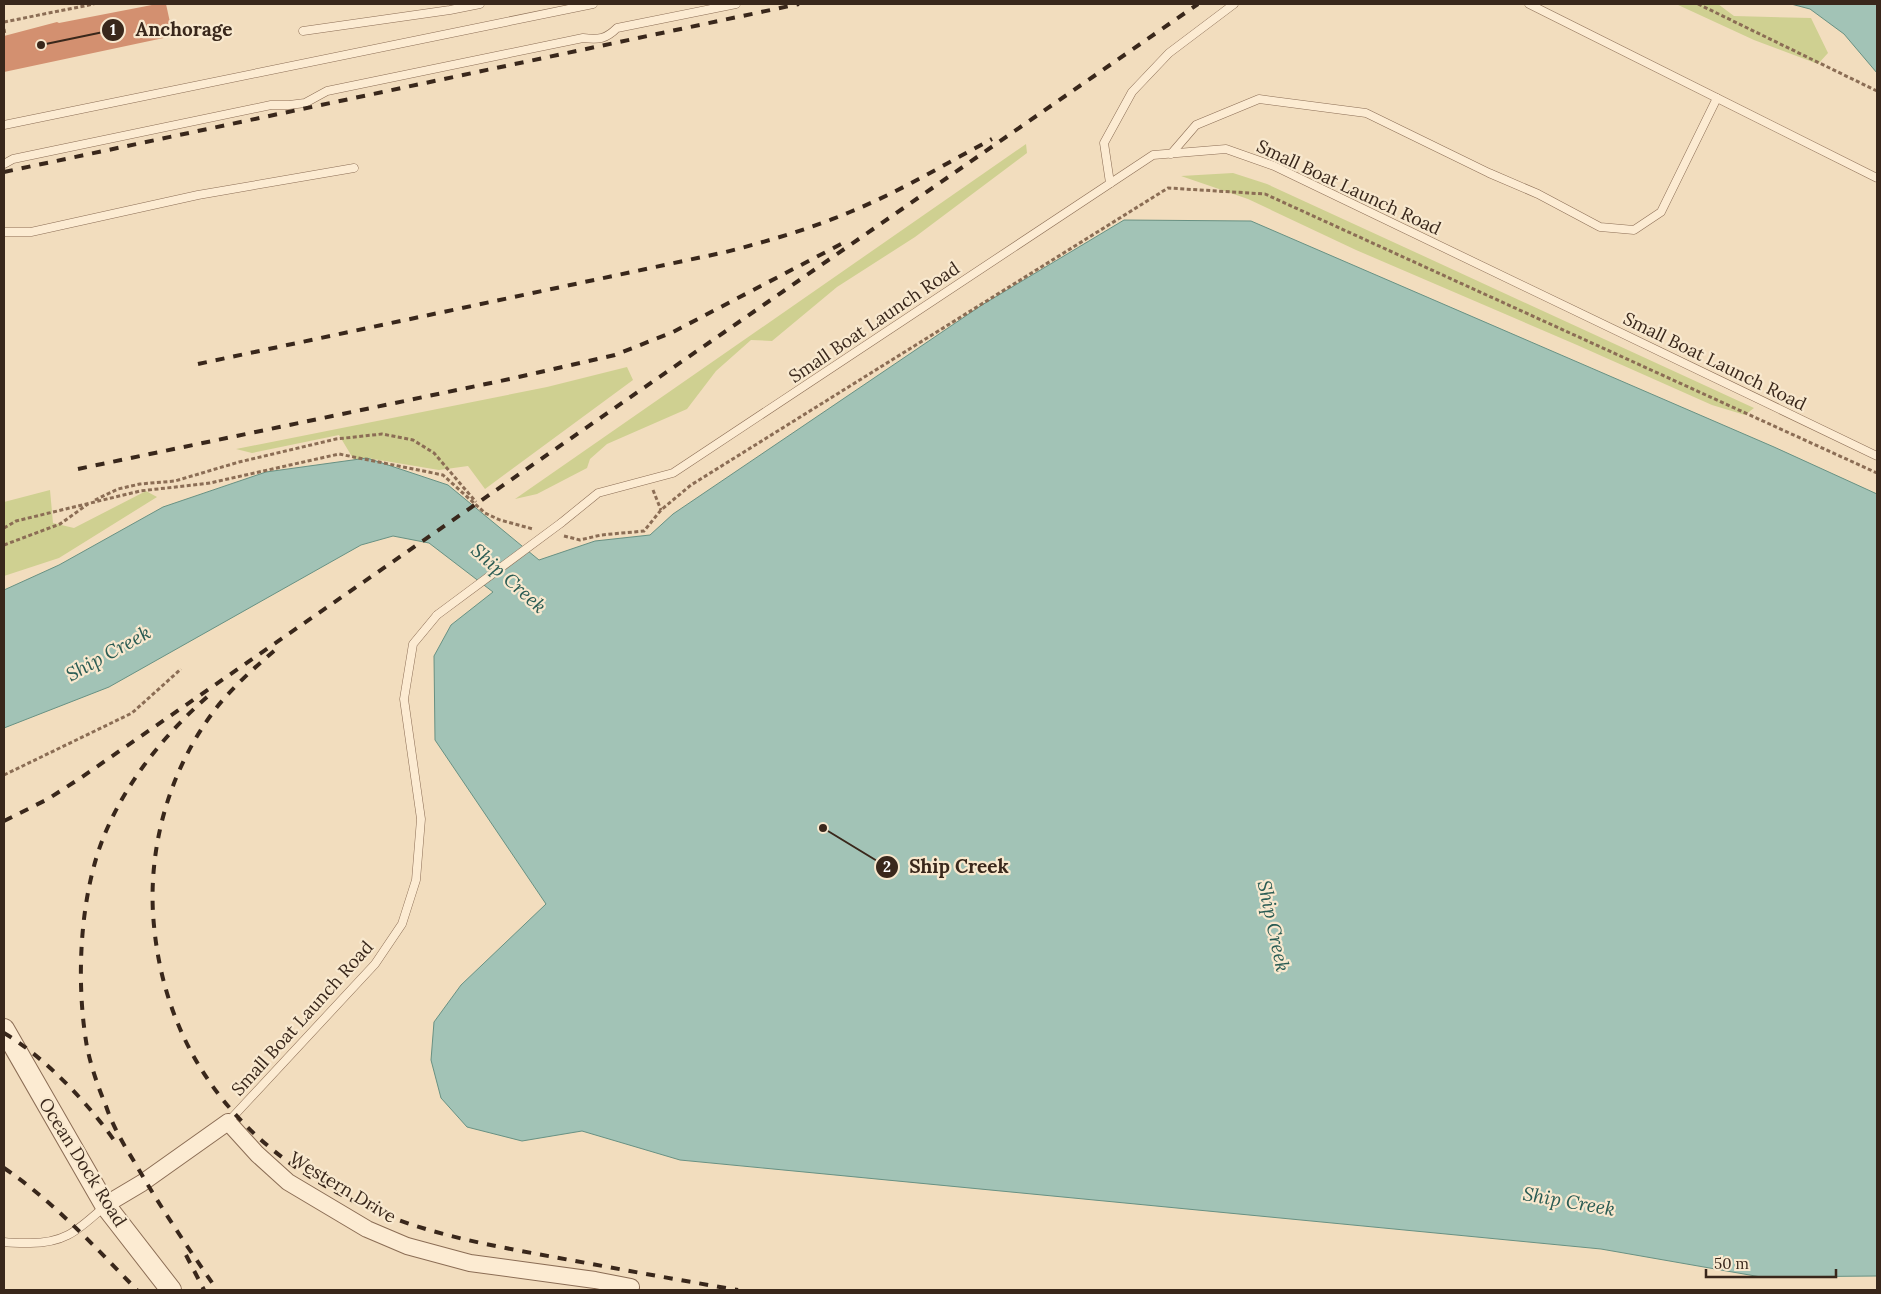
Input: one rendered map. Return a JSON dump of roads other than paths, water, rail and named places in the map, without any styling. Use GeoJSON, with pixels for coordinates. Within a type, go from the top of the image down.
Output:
{"type":"FeatureCollection","features":[{"type":"Feature","properties":{"kind":"street","name":"Ocean Dock Road"},"geometry":{"type":"LineString","coordinates":[[4,1029],[105,1205],[171,1290]]}},
{"type":"Feature","properties":{"kind":"street"},"geometry":{"type":"LineString","coordinates":[[105,1205],[142,1182],[228,1122]]}},
{"type":"Feature","properties":{"kind":"street","name":"Western Drive"},"geometry":{"type":"LineString","coordinates":[[228,1122],[257,1154],[288,1182],[367,1229],[407,1246],[470,1263],[595,1280],[631,1287]]}},
{"type":"Feature","properties":{"kind":"lane"},"geometry":{"type":"LineString","coordinates":[[303,31],[480,4]]}},
{"type":"Feature","properties":{"kind":"lane"},"geometry":{"type":"LineString","coordinates":[[4,125],[593,4]]}},
{"type":"Feature","properties":{"kind":"lane"},"geometry":{"type":"LineString","coordinates":[[4,164],[13,159],[271,104],[305,104],[327,91],[583,38],[593,39],[608,36],[617,28],[736,4]]}},
{"type":"Feature","properties":{"kind":"lane"},"geometry":{"type":"LineString","coordinates":[[1110,183],[1104,144],[1132,92],[1169,52],[1234,4]]}},
{"type":"Feature","properties":{"kind":"lane"},"geometry":{"type":"LineString","coordinates":[[1529,4],[1877,178]]}},
{"type":"Feature","properties":{"kind":"lane"},"geometry":{"type":"LineString","coordinates":[[1171,154],[1196,125],[1259,99],[1366,113],[1489,174],[1538,194],[1600,227],[1634,230],[1662,212],[1717,98]]}},
{"type":"Feature","properties":{"kind":"lane","name":"Small Boat Launch Road"},"geometry":{"type":"LineString","coordinates":[[228,1122],[375,964],[402,924],[416,880],[421,819],[404,699],[413,644],[437,615],[561,523],[598,493],[673,473],[1153,155],[1226,149],[1274,166],[1877,456]]}},
{"type":"Feature","properties":{"kind":"lane"},"geometry":{"type":"LineString","coordinates":[[4,232],[31,232],[198,195],[354,168]]}},
{"type":"Feature","properties":{"kind":"lane"},"geometry":{"type":"LineString","coordinates":[[4,1242],[38,1244],[60,1240],[78,1229],[105,1205]]}},
{"type":"Feature","properties":{"kind":"water"},"geometry":{"type":"Polygon","coordinates":[[[1791,4],[1877,4],[1877,73],[1844,34],[1810,9],[1791,4]]]}},
{"type":"Feature","properties":{"kind":"water"},"geometry":{"type":"Polygon","coordinates":[[[1124,220],[1251,221],[1774,447],[1877,494],[1877,1276],[1761,1277],[1601,1249],[680,1160],[582,1131],[522,1141],[467,1127],[441,1098],[431,1060],[434,1022],[461,985],[546,904],[435,740],[434,656],[451,625],[493,592],[429,543],[393,536],[361,545],[109,687],[4,728],[4,590],[59,565],[163,507],[266,472],[367,458],[448,485],[539,560],[595,541],[650,535],[673,514],[982,305],[1124,220]]]}},
{"type":"Feature","properties":{"kind":"railway"},"geometry":{"type":"LineString","coordinates":[[4,172],[799,4]]}},
{"type":"Feature","properties":{"kind":"railway"},"geometry":{"type":"LineString","coordinates":[[4,821],[48,799],[82,777],[1198,4]]}},
{"type":"Feature","properties":{"kind":"railway"},"geometry":{"type":"LineString","coordinates":[[198,364],[726,252],[820,224],[868,204],[904,187],[992,139]]}},
{"type":"Feature","properties":{"kind":"railway"},"geometry":{"type":"LineString","coordinates":[[78,469],[510,379],[615,355],[673,332],[843,243]]}},
{"type":"Feature","properties":{"kind":"railway"},"geometry":{"type":"LineString","coordinates":[[274,651],[251,671],[217,707],[187,753],[167,804],[155,858],[153,913],[160,966],[174,1014],[195,1058],[222,1098],[254,1134],[292,1165],[335,1192],[404,1222],[492,1245],[738,1290]]}},
{"type":"Feature","properties":{"kind":"railway"},"geometry":{"type":"LineString","coordinates":[[207,697],[161,743],[148,760],[123,797],[104,836],[96,859],[85,910],[82,937],[81,991],[89,1057],[112,1121],[154,1196],[217,1290]]}},
{"type":"Feature","properties":{"kind":"railway"},"geometry":{"type":"LineString","coordinates":[[4,1033],[35,1055],[67,1084],[95,1115],[118,1146]]}},
{"type":"Feature","properties":{"kind":"railway"},"geometry":{"type":"LineString","coordinates":[[4,1168],[57,1210],[137,1290]]}},
{"type":"Feature","properties":{"kind":"railway"},"geometry":{"type":"LineString","coordinates":[[186,1255],[204,1290]]}},
{"type":"Feature","properties":{"kind":"place","name":"Anchorage"},"geometry":{"type":"Point","coordinates":[41,45]}},
{"type":"Feature","properties":{"kind":"place","name":"Ship Creek"},"geometry":{"type":"Point","coordinates":[823,828]}}]}
